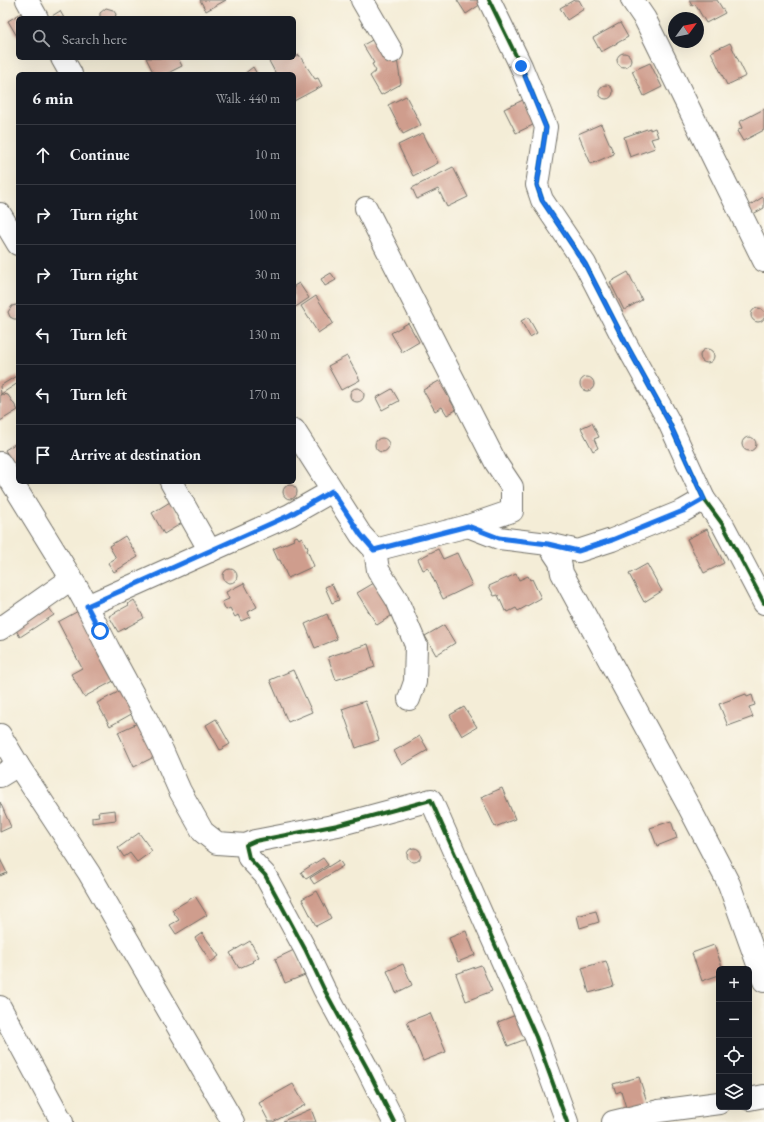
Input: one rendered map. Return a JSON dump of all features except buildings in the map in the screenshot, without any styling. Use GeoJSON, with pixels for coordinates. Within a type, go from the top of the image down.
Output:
{"type":"FeatureCollection","features":[{"type":"Feature","properties":{"kind":"street"},"geometry":{"type":"LineString","coordinates":[[26,0],[37,16]]}},
{"type":"Feature","properties":{"kind":"street"},"geometry":{"type":"LineString","coordinates":[[362,0],[392,52]]}},
{"type":"Feature","properties":{"kind":"street"},"geometry":{"type":"LineString","coordinates":[[489,0],[521,66],[546,128],[537,185],[542,200],[585,264],[625,342],[668,420],[704,499],[723,525],[764,603]]}},
{"type":"Feature","properties":{"kind":"street"},"geometry":{"type":"LineString","coordinates":[[632,0],[645,19],[764,261]]}},
{"type":"Feature","properties":{"kind":"street"},"geometry":{"type":"LineString","coordinates":[[63,60],[70,72]]}},
{"type":"Feature","properties":{"kind":"street"},"geometry":{"type":"LineString","coordinates":[[366,208],[496,463],[512,487],[512,510],[468,526],[374,550]]}},
{"type":"Feature","properties":{"kind":"street"},"geometry":{"type":"LineString","coordinates":[[0,214],[16,241]]}},
{"type":"Feature","properties":{"kind":"street"},"geometry":{"type":"LineString","coordinates":[[296,433],[361,535],[374,550],[378,570],[397,600],[416,645],[414,682],[410,699]]}},
{"type":"Feature","properties":{"kind":"street"},"geometry":{"type":"LineString","coordinates":[[0,463],[87,606],[153,731],[180,790],[202,832],[217,843],[246,845],[255,841],[338,825],[431,800],[536,1037],[567,1122]]}},
{"type":"Feature","properties":{"kind":"street"},"geometry":{"type":"LineString","coordinates":[[172,484],[210,551]]}},
{"type":"Feature","properties":{"kind":"street"},"geometry":{"type":"LineString","coordinates":[[87,606],[290,515],[332,491]]}},
{"type":"Feature","properties":{"kind":"street"},"geometry":{"type":"LineString","coordinates":[[468,526],[499,538],[548,544],[578,551],[612,540],[683,511],[704,499]]}},
{"type":"Feature","properties":{"kind":"street"},"geometry":{"type":"LineString","coordinates":[[548,544],[560,562],[562,573],[652,737],[729,884],[764,981]]}},
{"type":"Feature","properties":{"kind":"street"},"geometry":{"type":"LineString","coordinates":[[0,629],[71,579]]}},
{"type":"Feature","properties":{"kind":"street"},"geometry":{"type":"LineString","coordinates":[[0,735],[9,771],[90,873],[234,1122]]}},
{"type":"Feature","properties":{"kind":"street"},"geometry":{"type":"LineString","coordinates":[[246,845],[249,858],[265,875],[394,1122]]}},
{"type":"Feature","properties":{"kind":"street"},"geometry":{"type":"LineString","coordinates":[[0,1007],[62,1122]]}},
{"type":"Feature","properties":{"kind":"street"},"geometry":{"type":"LineString","coordinates":[[752,1098],[764,1096]]}},
{"type":"Feature","properties":{"kind":"street"},"geometry":{"type":"LineString","coordinates":[[613,1122],[659,1110],[716,1103]]}},
{"type":"Feature","properties":{"kind":"cycle path"},"geometry":{"type":"LineString","coordinates":[[489,0],[521,66],[546,127],[537,185],[542,200],[585,264],[625,342],[668,420],[704,499],[723,525],[764,603]]}},
{"type":"Feature","properties":{"kind":"cycle path"},"geometry":{"type":"LineString","coordinates":[[394,1122],[265,875],[249,858],[246,845],[255,841],[338,825],[431,800],[536,1037],[567,1122]]}},
{"type":"Feature","properties":{"kind":"route"},"geometry":{"type":"LineString","coordinates":[[100,631],[87,606],[290,515],[332,491],[361,535],[374,550],[468,526],[499,538],[548,544],[578,551],[612,540],[683,511],[704,499],[668,420],[625,342],[585,264],[542,200],[537,185],[546,128],[521,66]]}}]}
